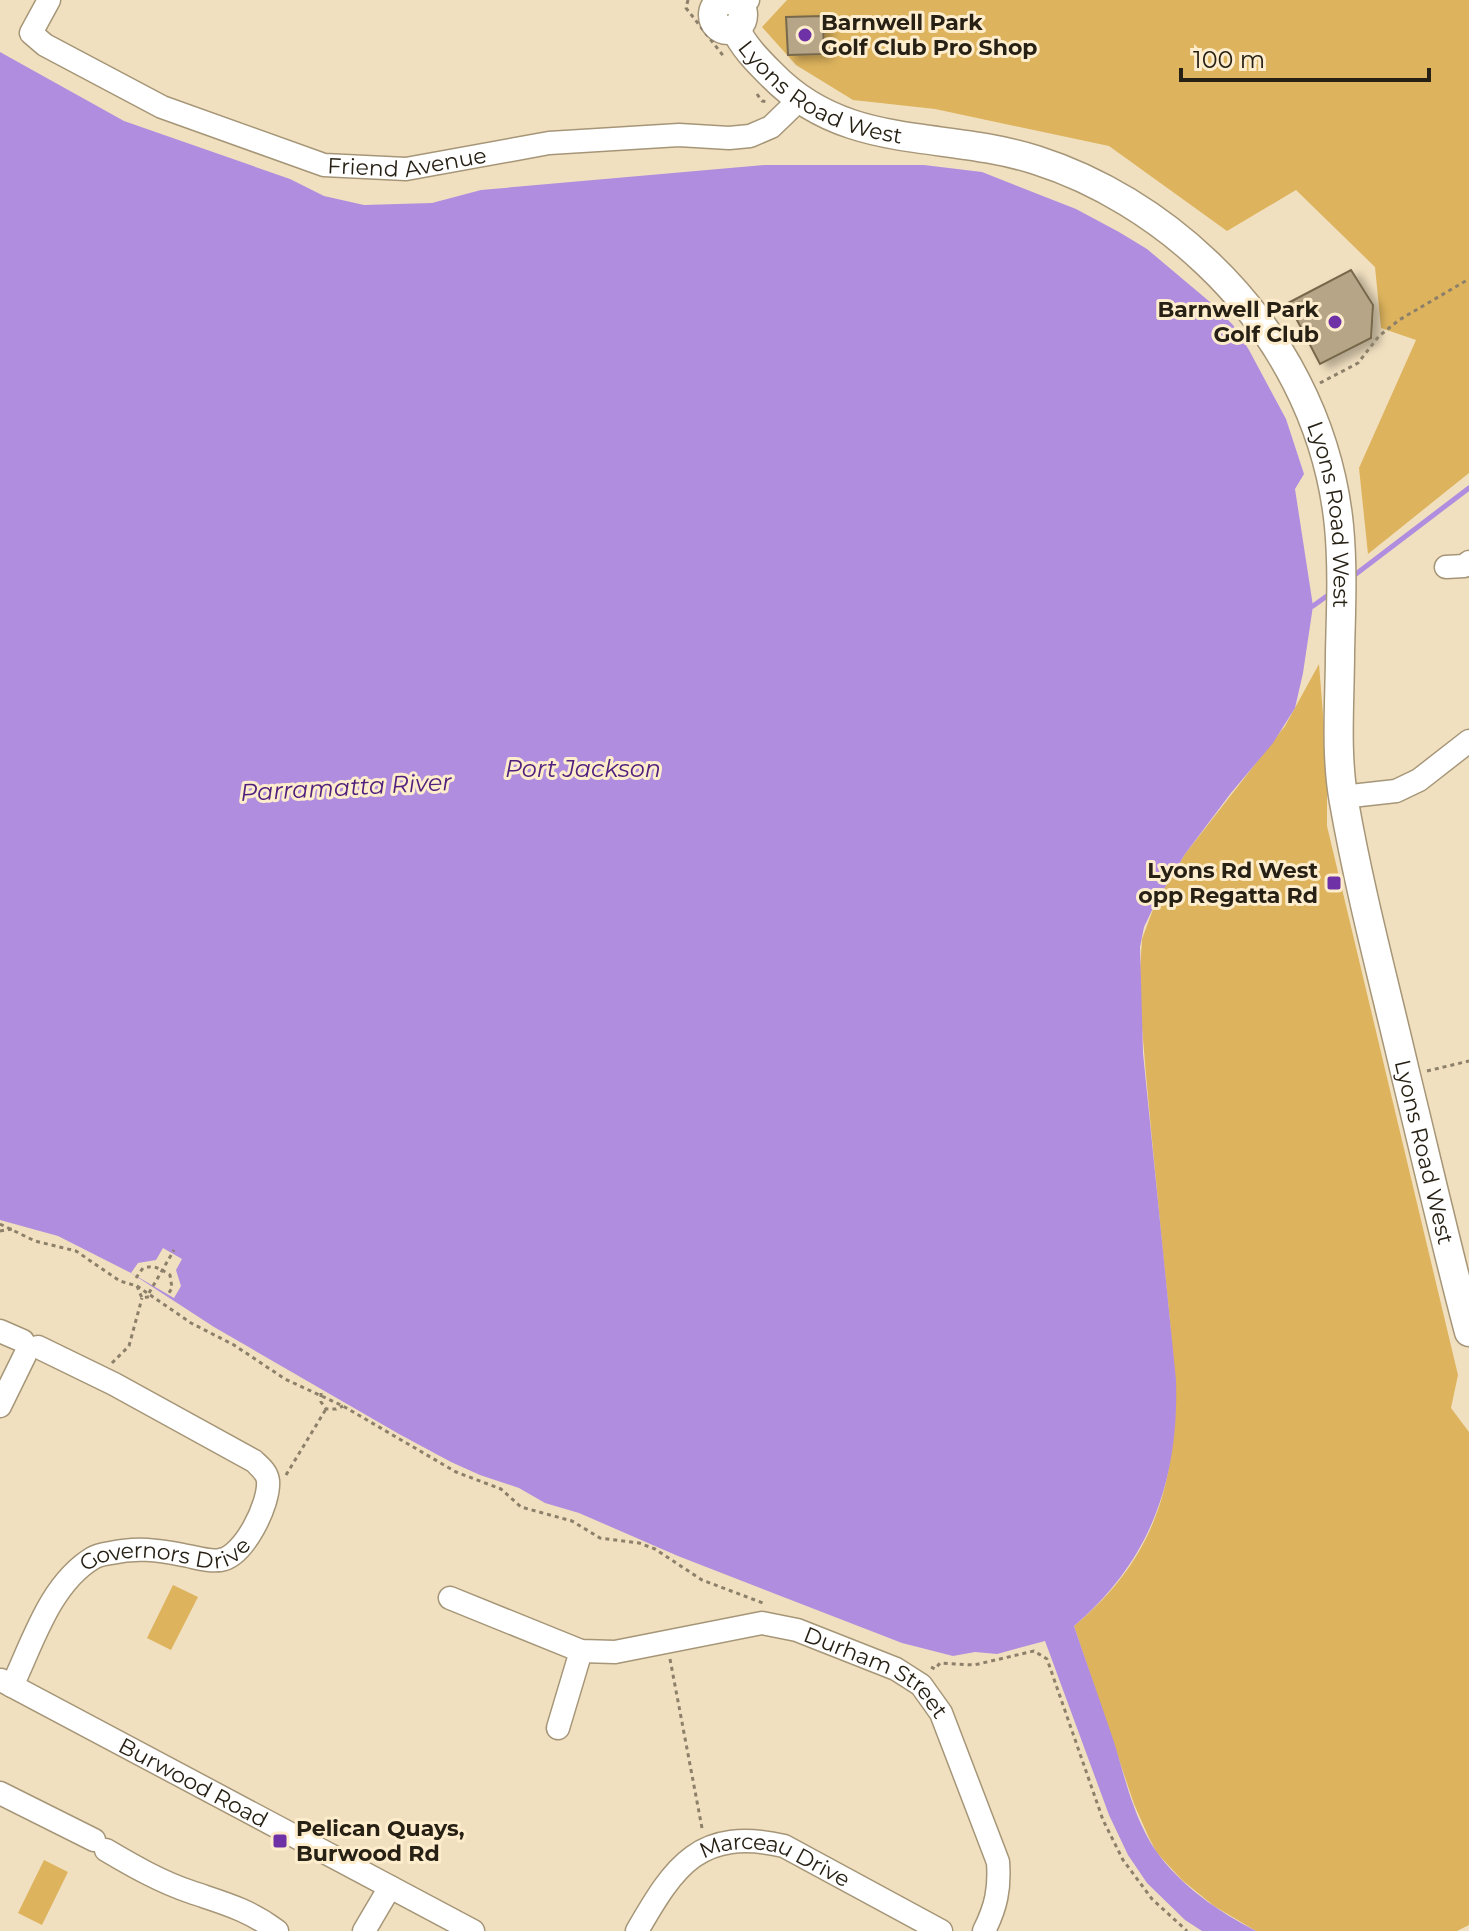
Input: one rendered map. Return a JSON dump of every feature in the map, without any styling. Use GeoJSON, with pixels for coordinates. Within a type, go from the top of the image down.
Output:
{"type":"FeatureCollection","features":[{"type":"Feature","properties":{"kind":"main road","name":"Lyons Road West"},"geometry":{"type":"LineString","coordinates":[[723,8],[750,52],[782,85],[836,119],[893,137],[958,142],[1038,161],[1078,176],[1133,206],[1176,235],[1240,298],[1275,345],[1303,394],[1321,441],[1339,526],[1339,751],[1342,797],[1469,1332]]}},
{"type":"Feature","properties":{"kind":"street","name":"Friend Avenue"},"geometry":{"type":"LineString","coordinates":[[49,0],[31,33],[58,53],[162,107],[324,165],[406,169],[549,143],[679,135],[750,136],[771,127],[800,99]]}},
{"type":"Feature","properties":{"kind":"street"},"geometry":{"type":"LineString","coordinates":[[1446,567],[1464,566],[1469,562]]}},
{"type":"Feature","properties":{"kind":"street"},"geometry":{"type":"LineString","coordinates":[[1342,797],[1396,791],[1419,780],[1469,741]]}},
{"type":"Feature","properties":{"kind":"street"},"geometry":{"type":"LineString","coordinates":[[0,1331],[29,1348],[104,1380],[254,1461],[268,1480]]}},
{"type":"Feature","properties":{"kind":"street"},"geometry":{"type":"LineString","coordinates":[[0,1406],[29,1348]]}},
{"type":"Feature","properties":{"kind":"street","name":"Governors Drive"},"geometry":{"type":"LineString","coordinates":[[6,1683],[67,1579],[95,1556],[130,1549],[221,1560],[235,1554],[258,1517],[268,1480]]}},
{"type":"Feature","properties":{"kind":"street","name":"Durham Street"},"geometry":{"type":"LineString","coordinates":[[450,1598],[581,1651],[615,1652],[762,1623],[797,1630],[882,1663],[921,1685],[941,1713],[998,1862],[1000,1884],[997,1906],[984,1931]]}},
{"type":"Feature","properties":{"kind":"street"},"geometry":{"type":"LineString","coordinates":[[558,1728],[581,1651]]}},
{"type":"Feature","properties":{"kind":"street","name":"Burwood Road"},"geometry":{"type":"LineString","coordinates":[[6,1683],[473,1931]]}},
{"type":"Feature","properties":{"kind":"street"},"geometry":{"type":"LineString","coordinates":[[0,1793],[100,1845],[156,1879],[222,1901],[277,1931]]}},
{"type":"Feature","properties":{"kind":"street","name":"Marceau Drive"},"geometry":{"type":"LineString","coordinates":[[637,1931],[669,1878],[688,1860],[706,1848],[746,1841],[784,1846],[941,1931]]}},
{"type":"Feature","properties":{"kind":"street"},"geometry":{"type":"LineString","coordinates":[[364,1931],[390,1887]]}},
{"type":"Feature","properties":{"kind":"path"},"geometry":{"type":"LineString","coordinates":[[688,0],[723,8],[721,54]]}},
{"type":"Feature","properties":{"kind":"path"},"geometry":{"type":"LineString","coordinates":[[1303,394],[1358,363],[1379,336],[1399,320],[1469,279]]}},
{"type":"Feature","properties":{"kind":"path"},"geometry":{"type":"LineString","coordinates":[[1427,1071],[1469,1061]]}},
{"type":"Feature","properties":{"kind":"path"},"geometry":{"type":"LineString","coordinates":[[0,1224],[35,1241],[76,1251],[120,1281],[137,1286],[191,1323],[234,1345],[285,1379],[321,1393],[456,1472],[501,1489],[521,1507],[572,1521],[600,1538],[639,1543],[655,1549],[702,1580],[774,1607]]}},
{"type":"Feature","properties":{"kind":"path"},"geometry":{"type":"LineString","coordinates":[[0,1238],[1,1232],[12,1229]]}},
{"type":"Feature","properties":{"kind":"path"},"geometry":{"type":"LineString","coordinates":[[142,1298],[151,1295],[174,1250]]}},
{"type":"Feature","properties":{"kind":"path"},"geometry":{"type":"LineString","coordinates":[[136,1278],[143,1268],[154,1265],[170,1275],[172,1288],[167,1296]]}},
{"type":"Feature","properties":{"kind":"path"},"geometry":{"type":"LineString","coordinates":[[104,1380],[129,1346],[142,1298],[137,1286]]}},
{"type":"Feature","properties":{"kind":"path"},"geometry":{"type":"LineString","coordinates":[[321,1393],[321,1402],[326,1409]]}},
{"type":"Feature","properties":{"kind":"path"},"geometry":{"type":"LineString","coordinates":[[326,1409],[343,1406]]}},
{"type":"Feature","properties":{"kind":"path"},"geometry":{"type":"LineString","coordinates":[[268,1480],[284,1478],[326,1409]]}},
{"type":"Feature","properties":{"kind":"path"},"geometry":{"type":"LineString","coordinates":[[667,1641],[706,1848]]}},
{"type":"Feature","properties":{"kind":"path"},"geometry":{"type":"LineString","coordinates":[[927,1665],[935,1669],[940,1663],[974,1665],[1034,1651],[1047,1659],[1103,1820],[1123,1860],[1152,1899],[1187,1931]]}},
{"type":"Feature","properties":{"kind":"shaded area","name":"Barnwell Park Golf Club"},"geometry":{"type":"Polygon","coordinates":[[[787,0],[1469,0],[1469,473],[1368,554],[1359,468],[1416,340],[1381,328],[1375,267],[1296,190],[1227,231],[1109,146],[935,109],[853,100],[796,65],[762,27],[787,0]]]}},
{"type":"Feature","properties":{"kind":"shaded area"},"geometry":{"type":"Polygon","coordinates":[[[1319,664],[1327,765],[1327,826],[1458,1375],[1451,1408],[1469,1432],[1469,1925],[1457,1931],[1256,1931],[1214,1906],[1182,1880],[1157,1853],[1149,1838],[1134,1804],[1074,1626],[1115,1585],[1144,1542],[1162,1497],[1172,1450],[1172,1350],[1139,988],[1142,939],[1155,904],[1185,854],[1285,726],[1319,664]]]}},
{"type":"Feature","properties":{"kind":"shaded area"},"geometry":{"type":"Polygon","coordinates":[[[173,1585],[198,1597],[171,1650],[147,1638],[173,1585]]]}},
{"type":"Feature","properties":{"kind":"shaded area"},"geometry":{"type":"Polygon","coordinates":[[[44,1860],[68,1872],[42,1925],[18,1913],[44,1860]]]}},
{"type":"Feature","properties":{"kind":"water","name":"Port Jackson"},"geometry":{"type":"Polygon","coordinates":[[[0,52],[124,121],[290,179],[324,196],[364,205],[432,203],[481,190],[765,165],[924,165],[982,172],[1076,209],[1147,249],[1233,325],[1286,419],[1304,474],[1295,489],[1313,606],[1295,708],[1273,743],[1185,854],[1144,927],[1140,947],[1143,1053],[1176,1380],[1176,1416],[1165,1484],[1141,1546],[1101,1601],[1074,1626],[1131,1798],[1148,1839],[1166,1864],[1189,1887],[1215,1907],[1256,1931],[1202,1931],[1185,1920],[1147,1883],[1128,1855],[1109,1815],[1045,1641],[997,1654],[975,1652],[953,1656],[902,1643],[678,1556],[579,1513],[545,1503],[519,1488],[451,1462],[399,1434],[214,1327],[131,1273],[58,1236],[0,1220],[0,52]]]}},
{"type":"Feature","properties":{"kind":"pier"},"geometry":{"type":"Polygon","coordinates":[[[163,1248],[182,1259],[176,1270],[181,1286],[174,1298],[131,1273],[138,1263],[156,1260],[163,1248]]]}},
{"type":"Feature","properties":{"kind":"building","name":"Barnwell Park Golf Club Pro Shop"},"geometry":{"type":"Polygon","coordinates":[[[823,16],[824,54],[788,55],[786,17],[823,16]]]}},
{"type":"Feature","properties":{"kind":"building","name":"Barnwell Park Golf Club"},"geometry":{"type":"Polygon","coordinates":[[[1351,270],[1373,305],[1371,338],[1320,364],[1288,303],[1351,270]]]}},
{"type":"Feature","properties":{"kind":"waterway"},"geometry":{"type":"LineString","coordinates":[[1352,577],[1469,488]]}},
{"type":"Feature","properties":{"kind":"waterway"},"geometry":{"type":"LineString","coordinates":[[1313,606],[1331,593]]}},
{"type":"Feature","properties":{"kind":"place","name":"Barnwell Park Golf Club Pro Shop"},"geometry":{"type":"Point","coordinates":[805,35]}},
{"type":"Feature","properties":{"kind":"place","name":"Barnwell Park Golf Club"},"geometry":{"type":"Point","coordinates":[1335,322]}},
{"type":"Feature","properties":{"kind":"place","name":"Lyons Rd West opp Regatta Rd"},"geometry":{"type":"Point","coordinates":[1334,883]}},
{"type":"Feature","properties":{"kind":"place","name":"Pelican Quays, Burwood Rd"},"geometry":{"type":"Point","coordinates":[280,1841]}},
{"type":"Feature","properties":{"kind":"water label","name":"Parramatta River"},"geometry":{"type":"Point","coordinates":[346,787]}}]}
